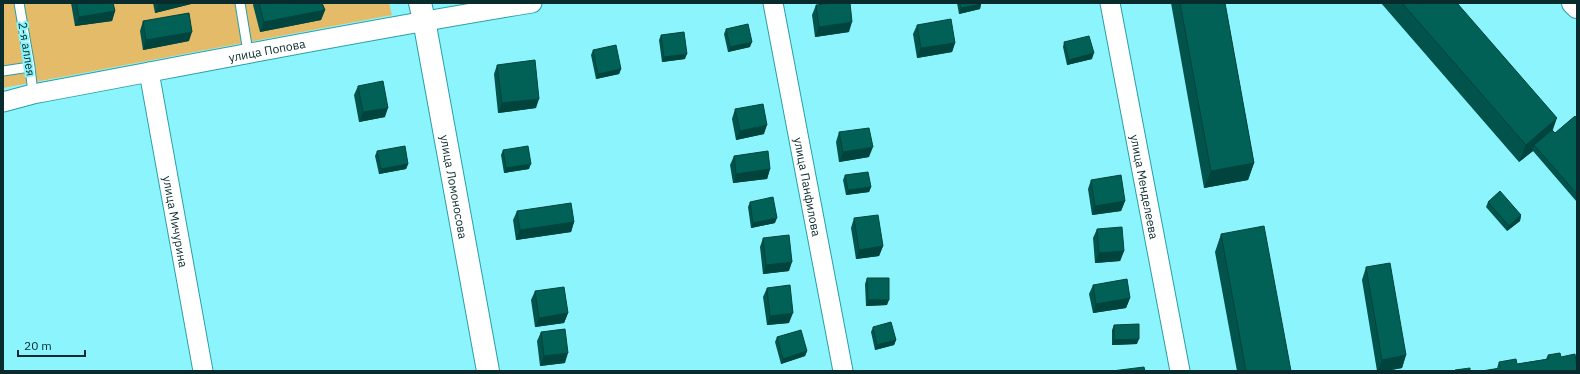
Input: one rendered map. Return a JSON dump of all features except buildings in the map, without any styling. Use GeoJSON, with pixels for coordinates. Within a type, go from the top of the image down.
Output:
{"type":"FeatureCollection","features":[{"type":"Feature","properties":{"kind":"street","name":"улица Попова"},"geometry":{"type":"LineString","coordinates":[[3,102],[33,94],[248,52],[422,12],[532,3]]}},
{"type":"Feature","properties":{"kind":"street","name":"улица Панфилова"},"geometry":{"type":"LineString","coordinates":[[772,3],[843,371]]}},
{"type":"Feature","properties":{"kind":"street","name":"улица Менделеева"},"geometry":{"type":"LineString","coordinates":[[1110,3],[1180,371]]}},
{"type":"Feature","properties":{"kind":"street"},"geometry":{"type":"LineString","coordinates":[[1574,3],[1577,7]]}},
{"type":"Feature","properties":{"kind":"street","name":"улица Ломоносова"},"geometry":{"type":"LineString","coordinates":[[422,12],[488,371]]}},
{"type":"Feature","properties":{"kind":"street","name":"улица Мичурина"},"geometry":{"type":"LineString","coordinates":[[149,72],[203,371]]}},
{"type":"Feature","properties":{"kind":"lane","name":"2-я аллея"},"geometry":{"type":"LineString","coordinates":[[19,3],[33,94]]}},
{"type":"Feature","properties":{"kind":"lane"},"geometry":{"type":"LineString","coordinates":[[240,3],[248,52]]}},
{"type":"Feature","properties":{"kind":"lane"},"geometry":{"type":"LineString","coordinates":[[3,71],[30,67]]}},
{"type":"Feature","properties":{"kind":"shaded area"},"geometry":{"type":"Polygon","coordinates":[[[3,3],[389,3],[392,15],[3,88],[3,3]]]}}]}
